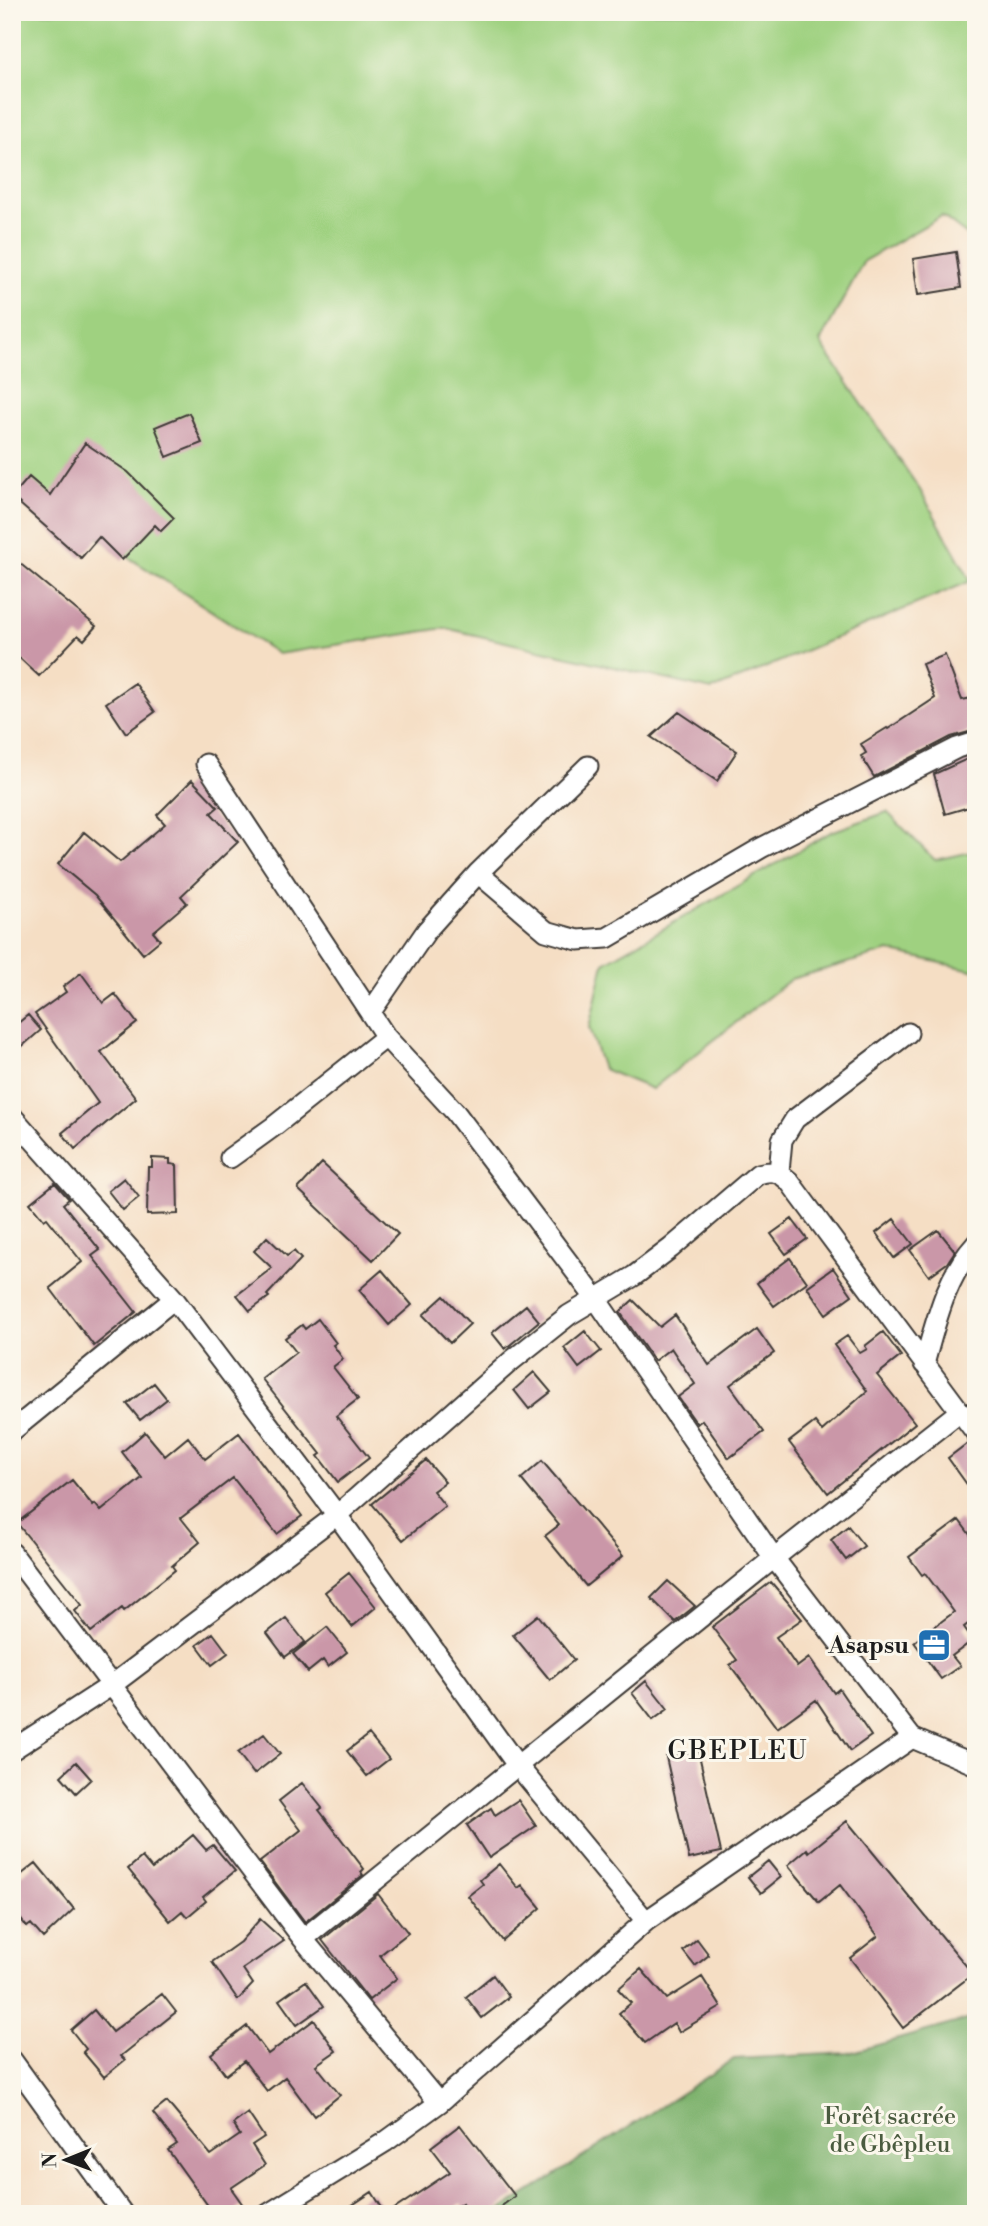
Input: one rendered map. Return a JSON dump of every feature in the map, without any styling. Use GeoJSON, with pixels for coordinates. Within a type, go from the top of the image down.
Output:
{"type":"FeatureCollection","features":[{"type":"Feature","properties":{"kind":"street"},"geometry":{"type":"LineString","coordinates":[[478,873],[546,931],[578,940],[607,938],[761,848],[957,748],[976,742]]}},
{"type":"Feature","properties":{"kind":"street"},"geometry":{"type":"LineString","coordinates":[[206,764],[386,1037],[455,1112],[596,1299],[774,1559],[912,1738],[976,1765]]}},
{"type":"Feature","properties":{"kind":"street"},"geometry":{"type":"LineString","coordinates":[[370,1013],[427,930],[478,873],[588,766]]}},
{"type":"Feature","properties":{"kind":"street"},"geometry":{"type":"LineString","coordinates":[[779,1172],[782,1140],[795,1119],[908,1033]]}},
{"type":"Feature","properties":{"kind":"street"},"geometry":{"type":"LineString","coordinates":[[230,1158],[386,1037]]}},
{"type":"Feature","properties":{"kind":"street"},"geometry":{"type":"LineString","coordinates":[[12,1116],[174,1298],[337,1515],[517,1765],[646,1921]]}},
{"type":"Feature","properties":{"kind":"street"},"geometry":{"type":"LineString","coordinates":[[12,1750],[112,1685],[337,1515],[510,1362],[569,1315],[634,1276],[671,1248],[758,1174],[779,1172],[797,1192],[976,1433]]}},
{"type":"Feature","properties":{"kind":"street"},"geometry":{"type":"LineString","coordinates":[[924,1364],[943,1298],[965,1256],[976,1244]]}},
{"type":"Feature","properties":{"kind":"street"},"geometry":{"type":"LineString","coordinates":[[12,1431],[174,1298]]}},
{"type":"Feature","properties":{"kind":"street"},"geometry":{"type":"LineString","coordinates":[[303,1939],[959,1412]]}},
{"type":"Feature","properties":{"kind":"street"},"geometry":{"type":"LineString","coordinates":[[12,1553],[303,1939],[439,2103]]}},
{"type":"Feature","properties":{"kind":"street"},"geometry":{"type":"LineString","coordinates":[[268,2214],[385,2142],[439,2103],[646,1921],[912,1738]]}},
{"type":"Feature","properties":{"kind":"street"},"geometry":{"type":"LineString","coordinates":[[15,2068],[122,2214]]}},
{"type":"Feature","properties":{"kind":"green space"},"geometry":{"type":"Polygon","coordinates":[[[12,12],[976,12],[976,229],[967,235],[942,216],[864,261],[820,342],[920,490],[971,581],[712,690],[445,628],[278,654],[12,482],[12,12]]]}},
{"type":"Feature","properties":{"kind":"green space"},"geometry":{"type":"Polygon","coordinates":[[[887,812],[935,860],[976,851],[976,971],[889,951],[791,979],[652,1089],[603,1069],[589,1028],[604,963],[831,832],[887,812]]]}},
{"type":"Feature","properties":{"kind":"green space","name":"Forêt sacrée de Gbêpleu"},"geometry":{"type":"Polygon","coordinates":[[[976,2017],[976,2214],[495,2214],[734,2059],[849,2053],[976,2017]]]}},
{"type":"Feature","properties":{"kind":"building"},"geometry":{"type":"Polygon","coordinates":[[[956,252],[961,288],[918,295],[913,259],[956,252]]]}},
{"type":"Feature","properties":{"kind":"building"},"geometry":{"type":"Polygon","coordinates":[[[189,413],[202,443],[167,457],[155,427],[189,413]]]}},
{"type":"Feature","properties":{"kind":"building"},"geometry":{"type":"Polygon","coordinates":[[[85,443],[128,472],[174,518],[161,531],[155,525],[122,560],[99,537],[81,558],[12,497],[29,477],[50,495],[85,443]]]}},
{"type":"Feature","properties":{"kind":"building"},"geometry":{"type":"Polygon","coordinates":[[[12,557],[96,626],[84,640],[78,635],[39,676],[12,651],[12,557]]]}},
{"type":"Feature","properties":{"kind":"building"},"geometry":{"type":"Polygon","coordinates":[[[945,655],[962,700],[976,697],[976,730],[951,737],[874,777],[861,756],[866,753],[861,744],[935,698],[922,664],[945,655]]]}},
{"type":"Feature","properties":{"kind":"building"},"geometry":{"type":"Polygon","coordinates":[[[135,683],[155,712],[126,733],[106,703],[135,683]]]}},
{"type":"Feature","properties":{"kind":"building"},"geometry":{"type":"Polygon","coordinates":[[[679,712],[737,751],[717,781],[651,737],[679,712]]]}},
{"type":"Feature","properties":{"kind":"building"},"geometry":{"type":"Polygon","coordinates":[[[976,755],[976,805],[945,814],[934,774],[976,755]]]}},
{"type":"Feature","properties":{"kind":"building"},"geometry":{"type":"Polygon","coordinates":[[[192,780],[218,807],[211,813],[238,842],[181,896],[187,903],[153,932],[160,940],[143,954],[95,895],[58,864],[84,832],[120,862],[165,824],[157,815],[192,780]]]}},
{"type":"Feature","properties":{"kind":"building"},"geometry":{"type":"Polygon","coordinates":[[[81,973],[103,1003],[115,994],[137,1023],[101,1052],[136,1098],[75,1149],[62,1133],[98,1103],[35,1014],[66,992],[63,987],[81,973]]]}},
{"type":"Feature","properties":{"kind":"building"},"geometry":{"type":"Polygon","coordinates":[[[28,1015],[41,1030],[12,1055],[12,1028],[28,1015]]]}},
{"type":"Feature","properties":{"kind":"building"},"geometry":{"type":"Polygon","coordinates":[[[152,1158],[170,1159],[170,1164],[177,1165],[178,1214],[147,1215],[148,1167],[152,1167],[152,1158]]]}},
{"type":"Feature","properties":{"kind":"building"},"geometry":{"type":"Polygon","coordinates":[[[322,1163],[398,1234],[373,1260],[298,1189],[322,1163]]]}},
{"type":"Feature","properties":{"kind":"building"},"geometry":{"type":"Polygon","coordinates":[[[124,1178],[139,1197],[123,1210],[108,1191],[124,1178]]]}},
{"type":"Feature","properties":{"kind":"building"},"geometry":{"type":"Polygon","coordinates":[[[55,1183],[69,1199],[63,1204],[100,1250],[92,1256],[136,1312],[94,1346],[50,1288],[82,1262],[47,1218],[44,1220],[30,1203],[55,1183]]]}},
{"type":"Feature","properties":{"kind":"building"},"geometry":{"type":"Polygon","coordinates":[[[792,1219],[807,1239],[786,1254],[771,1234],[792,1219]]]}},
{"type":"Feature","properties":{"kind":"building"},"geometry":{"type":"Polygon","coordinates":[[[894,1219],[913,1244],[894,1258],[876,1233],[894,1219]]]}},
{"type":"Feature","properties":{"kind":"building"},"geometry":{"type":"Polygon","coordinates":[[[938,1230],[955,1251],[947,1263],[929,1276],[910,1250],[938,1230]]]}},
{"type":"Feature","properties":{"kind":"building"},"geometry":{"type":"Polygon","coordinates":[[[267,1237],[287,1256],[294,1251],[301,1259],[267,1295],[269,1297],[250,1311],[237,1295],[272,1268],[254,1251],[267,1237]]]}},
{"type":"Feature","properties":{"kind":"building"},"geometry":{"type":"Polygon","coordinates":[[[790,1258],[807,1282],[774,1306],[757,1283],[790,1258]]]}},
{"type":"Feature","properties":{"kind":"building"},"geometry":{"type":"Polygon","coordinates":[[[833,1268],[852,1295],[826,1314],[807,1287],[833,1268]]]}},
{"type":"Feature","properties":{"kind":"building"},"geometry":{"type":"Polygon","coordinates":[[[382,1270],[412,1305],[389,1325],[359,1290],[382,1270]]]}},
{"type":"Feature","properties":{"kind":"building"},"geometry":{"type":"Polygon","coordinates":[[[444,1296],[470,1324],[450,1343],[423,1315],[444,1296]]]}},
{"type":"Feature","properties":{"kind":"building"},"geometry":{"type":"Polygon","coordinates":[[[633,1300],[660,1327],[675,1315],[709,1365],[757,1329],[774,1353],[730,1385],[764,1432],[729,1458],[702,1420],[697,1424],[678,1397],[695,1384],[671,1348],[654,1361],[620,1312],[633,1300]]]}},
{"type":"Feature","properties":{"kind":"building"},"geometry":{"type":"Polygon","coordinates":[[[526,1305],[539,1321],[505,1349],[492,1333],[526,1305]]]}},
{"type":"Feature","properties":{"kind":"building"},"geometry":{"type":"Polygon","coordinates":[[[318,1319],[336,1343],[333,1345],[343,1359],[333,1367],[358,1399],[336,1416],[369,1458],[338,1482],[318,1456],[321,1454],[262,1379],[296,1352],[285,1338],[302,1325],[305,1329],[318,1319]]]}},
{"type":"Feature","properties":{"kind":"building"},"geometry":{"type":"Polygon","coordinates":[[[585,1331],[601,1351],[579,1368],[564,1348],[585,1331]]]}},
{"type":"Feature","properties":{"kind":"building"},"geometry":{"type":"Polygon","coordinates":[[[883,1332],[901,1356],[877,1375],[915,1423],[828,1493],[789,1442],[815,1422],[822,1431],[867,1391],[834,1345],[847,1336],[860,1353],[883,1332]]]}},
{"type":"Feature","properties":{"kind":"building"},"geometry":{"type":"Polygon","coordinates":[[[534,1372],[551,1392],[529,1409],[514,1390],[534,1372]]]}},
{"type":"Feature","properties":{"kind":"building"},"geometry":{"type":"Polygon","coordinates":[[[154,1383],[167,1399],[140,1420],[127,1404],[154,1383]]]}},
{"type":"Feature","properties":{"kind":"building"},"geometry":{"type":"Polygon","coordinates":[[[145,1432],[165,1456],[188,1437],[205,1459],[239,1433],[302,1516],[277,1534],[233,1478],[181,1518],[200,1542],[172,1566],[175,1570],[124,1611],[122,1608],[91,1632],[75,1611],[82,1605],[17,1523],[72,1480],[93,1506],[95,1504],[101,1511],[142,1478],[122,1452],[145,1432]]]}},
{"type":"Feature","properties":{"kind":"building"},"geometry":{"type":"Polygon","coordinates":[[[969,1442],[976,1445],[976,1497],[948,1458],[969,1442]]]}},
{"type":"Feature","properties":{"kind":"building"},"geometry":{"type":"Polygon","coordinates":[[[426,1460],[445,1482],[433,1491],[445,1506],[403,1540],[372,1504],[426,1460]]]}},
{"type":"Feature","properties":{"kind":"building"},"geometry":{"type":"Polygon","coordinates":[[[542,1461],[623,1556],[586,1586],[545,1536],[559,1525],[521,1479],[542,1461]]]}},
{"type":"Feature","properties":{"kind":"building"},"geometry":{"type":"Polygon","coordinates":[[[959,1520],[976,1543],[976,1618],[964,1627],[973,1640],[952,1656],[960,1666],[941,1679],[914,1642],[954,1612],[925,1573],[922,1575],[909,1557],[959,1520]]]}},
{"type":"Feature","properties":{"kind":"building"},"geometry":{"type":"Polygon","coordinates":[[[848,1526],[864,1546],[846,1560],[831,1540],[848,1526]]]}},
{"type":"Feature","properties":{"kind":"building"},"geometry":{"type":"Polygon","coordinates":[[[349,1573],[376,1607],[352,1627],[325,1592],[349,1573]]]}},
{"type":"Feature","properties":{"kind":"building"},"geometry":{"type":"Polygon","coordinates":[[[668,1581],[695,1606],[675,1622],[651,1598],[668,1581]]]}},
{"type":"Feature","properties":{"kind":"building"},"geometry":{"type":"Polygon","coordinates":[[[771,1582],[802,1619],[776,1637],[797,1667],[809,1658],[834,1693],[839,1689],[871,1736],[850,1751],[816,1700],[777,1728],[730,1665],[737,1660],[712,1627],[771,1582]]]}},
{"type":"Feature","properties":{"kind":"building"},"geometry":{"type":"Polygon","coordinates":[[[538,1615],[574,1660],[550,1680],[513,1635],[538,1615]]]}},
{"type":"Feature","properties":{"kind":"building"},"geometry":{"type":"Polygon","coordinates":[[[286,1618],[305,1642],[285,1657],[267,1633],[286,1618]]]}},
{"type":"Feature","properties":{"kind":"building"},"geometry":{"type":"Polygon","coordinates":[[[327,1627],[347,1652],[328,1667],[323,1660],[308,1672],[293,1654],[327,1627]]]}},
{"type":"Feature","properties":{"kind":"building"},"geometry":{"type":"Polygon","coordinates":[[[213,1633],[228,1653],[212,1665],[197,1645],[213,1633]]]}},
{"type":"Feature","properties":{"kind":"building"},"geometry":{"type":"Polygon","coordinates":[[[646,1681],[668,1709],[653,1720],[632,1693],[646,1681]]]}},
{"type":"Feature","properties":{"kind":"building"},"geometry":{"type":"Polygon","coordinates":[[[264,1734],[280,1754],[254,1774],[238,1753],[264,1734]]]}},
{"type":"Feature","properties":{"kind":"building"},"geometry":{"type":"Polygon","coordinates":[[[369,1734],[389,1759],[367,1776],[347,1751],[369,1734]]]}},
{"type":"Feature","properties":{"kind":"building"},"geometry":{"type":"Polygon","coordinates":[[[698,1750],[721,1852],[689,1859],[666,1757],[698,1750]]]}},
{"type":"Feature","properties":{"kind":"building"},"geometry":{"type":"Polygon","coordinates":[[[76,1762],[91,1779],[76,1793],[61,1776],[76,1762]]]}},
{"type":"Feature","properties":{"kind":"building"},"geometry":{"type":"Polygon","coordinates":[[[302,1783],[364,1869],[361,1872],[363,1875],[305,1922],[260,1862],[301,1830],[279,1801],[302,1783]]]}},
{"type":"Feature","properties":{"kind":"building"},"geometry":{"type":"Polygon","coordinates":[[[518,1800],[536,1826],[489,1858],[467,1825],[491,1808],[495,1815],[518,1800]]]}},
{"type":"Feature","properties":{"kind":"building"},"geometry":{"type":"Polygon","coordinates":[[[847,1821],[973,1974],[903,2028],[850,1958],[878,1936],[840,1885],[819,1902],[788,1865],[807,1849],[809,1852],[847,1821]]]}},
{"type":"Feature","properties":{"kind":"building"},"geometry":{"type":"Polygon","coordinates":[[[193,1835],[206,1850],[213,1845],[235,1871],[203,1897],[206,1901],[187,1917],[182,1911],[170,1921],[128,1869],[142,1857],[152,1869],[193,1835]]]}},
{"type":"Feature","properties":{"kind":"building"},"geometry":{"type":"Polygon","coordinates":[[[768,1861],[781,1877],[761,1893],[748,1877],[768,1861]]]}},
{"type":"Feature","properties":{"kind":"building"},"geometry":{"type":"Polygon","coordinates":[[[36,1863],[74,1909],[43,1938],[31,1924],[27,1927],[12,1908],[12,1882],[36,1863]]]}},
{"type":"Feature","properties":{"kind":"building"},"geometry":{"type":"Polygon","coordinates":[[[499,1864],[518,1888],[522,1885],[541,1908],[503,1941],[468,1896],[483,1884],[480,1880],[499,1864]]]}},
{"type":"Feature","properties":{"kind":"building"},"geometry":{"type":"Polygon","coordinates":[[[378,1894],[408,1933],[380,1955],[397,1978],[369,2000],[322,1940],[378,1894]]]}},
{"type":"Feature","properties":{"kind":"building"},"geometry":{"type":"Polygon","coordinates":[[[260,1919],[284,1941],[243,1969],[253,1984],[238,2000],[212,1962],[240,1942],[260,1919]]]}},
{"type":"Feature","properties":{"kind":"building"},"geometry":{"type":"Polygon","coordinates":[[[697,1939],[709,1955],[695,1966],[683,1951],[697,1939]]]}},
{"type":"Feature","properties":{"kind":"building"},"geometry":{"type":"Polygon","coordinates":[[[641,1969],[667,1999],[702,1977],[721,2007],[679,2032],[674,2023],[645,2043],[619,2013],[631,2003],[618,1989],[641,1969]]]}},
{"type":"Feature","properties":{"kind":"building"},"geometry":{"type":"Polygon","coordinates":[[[493,1975],[509,1997],[482,2018],[466,1997],[493,1975]]]}},
{"type":"Feature","properties":{"kind":"building"},"geometry":{"type":"Polygon","coordinates":[[[306,1981],[324,2006],[297,2025],[279,2000],[306,1981]]]}},
{"type":"Feature","properties":{"kind":"building"},"geometry":{"type":"Polygon","coordinates":[[[162,1994],[176,2012],[121,2056],[125,2060],[104,2077],[83,2052],[86,2049],[71,2030],[94,2010],[112,2032],[162,1994]]]}},
{"type":"Feature","properties":{"kind":"building"},"geometry":{"type":"Polygon","coordinates":[[[314,2020],[336,2051],[316,2065],[340,2095],[314,2116],[285,2077],[267,2091],[244,2061],[226,2075],[211,2054],[247,2026],[268,2054],[314,2020]]]}},
{"type":"Feature","properties":{"kind":"building"},"geometry":{"type":"Polygon","coordinates":[[[167,2102],[211,2155],[240,2135],[233,2124],[248,2113],[264,2137],[252,2145],[265,2165],[231,2188],[243,2205],[231,2214],[214,2214],[168,2150],[177,2144],[153,2113],[167,2102]]]}},
{"type":"Feature","properties":{"kind":"building"},"geometry":{"type":"Polygon","coordinates":[[[460,2125],[515,2196],[491,2214],[467,2214],[462,2203],[446,2214],[387,2214],[450,2172],[431,2147],[460,2125]]]}},
{"type":"Feature","properties":{"kind":"building"},"geometry":{"type":"Polygon","coordinates":[[[372,2192],[386,2214],[339,2214],[372,2192]]]}},
{"type":"Feature","properties":{"kind":"place","name":"Asapsu"},"geometry":{"type":"Point","coordinates":[934,1645]}},
{"type":"Feature","properties":{"kind":"district","name":"GBEPLEU"},"geometry":{"type":"Point","coordinates":[738,1750]}}]}
